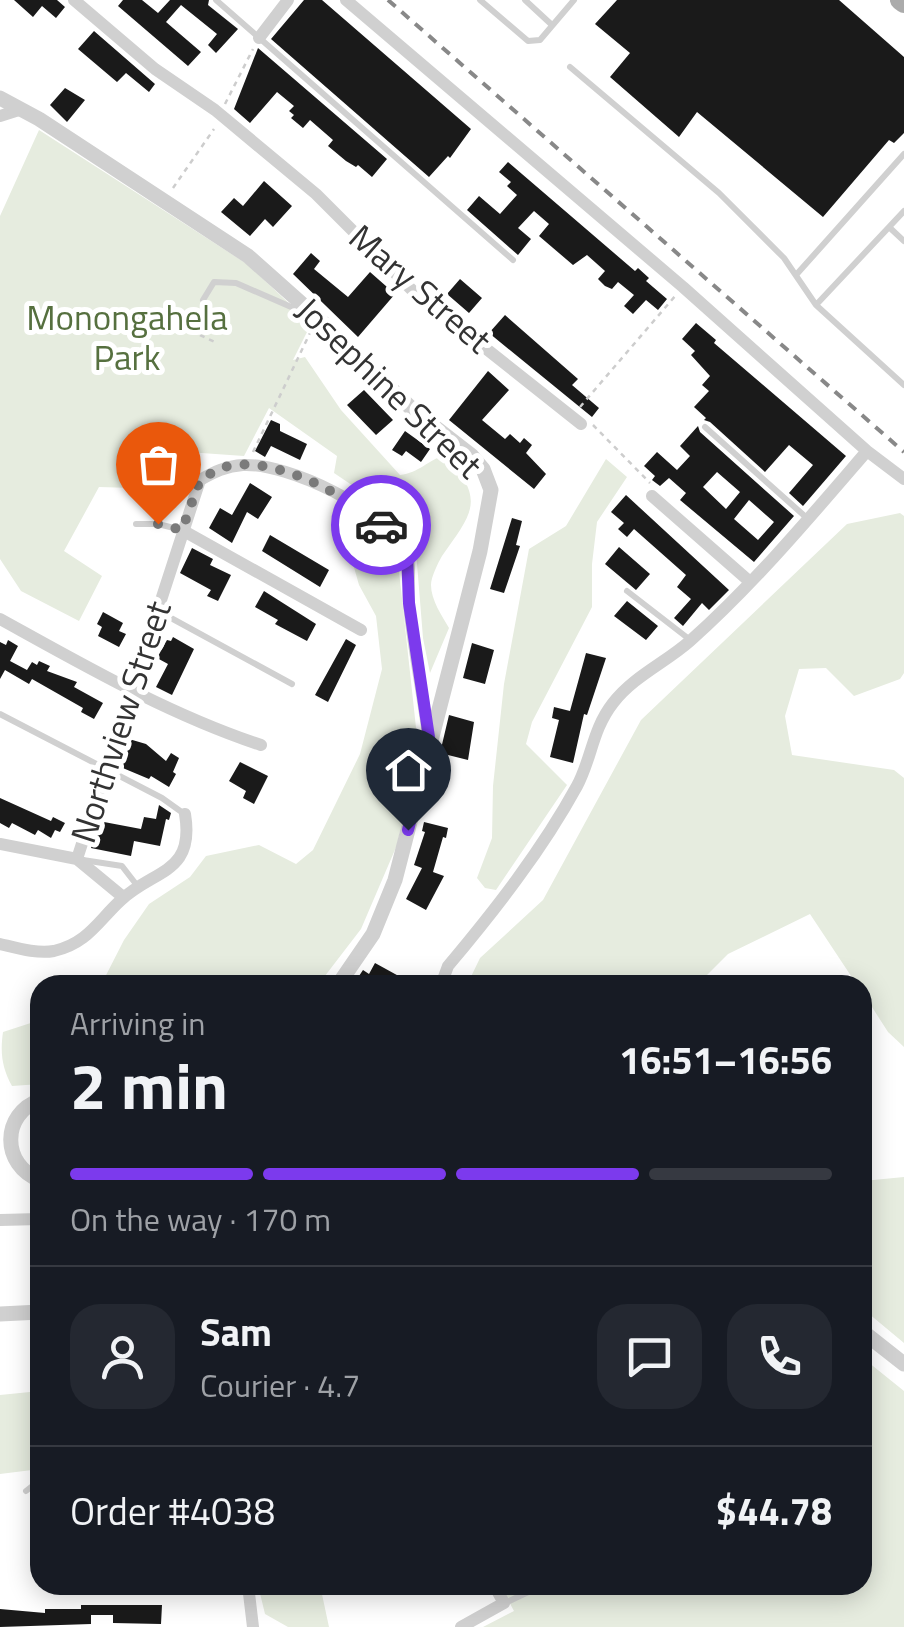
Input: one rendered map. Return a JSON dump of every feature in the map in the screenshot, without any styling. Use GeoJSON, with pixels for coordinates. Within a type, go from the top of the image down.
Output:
{"type":"FeatureCollection","features":[{"type":"Feature","properties":{"kind":"street","name":"Mary Street"},"geometry":{"type":"LineString","coordinates":[[74,0],[154,69],[215,110],[302,182],[412,290],[576,420]]}},
{"type":"Feature","properties":{"kind":"street"},"geometry":{"type":"LineString","coordinates":[[259,38],[288,0]]}},
{"type":"Feature","properties":{"kind":"street"},"geometry":{"type":"LineString","coordinates":[[346,0],[904,479]]}},
{"type":"Feature","properties":{"kind":"street","name":"Josephine Street"},"geometry":{"type":"LineString","coordinates":[[0,98],[248,256],[483,470],[490,490],[489,511],[388,900],[373,934],[345,975]]}},
{"type":"Feature","properties":{"kind":"street"},"geometry":{"type":"LineString","coordinates":[[0,116],[22,109]]}},
{"type":"Feature","properties":{"kind":"street"},"geometry":{"type":"LineString","coordinates":[[445,975],[538,848],[579,782],[596,731],[612,704],[629,684],[691,640],[808,519],[867,450]]}},
{"type":"Feature","properties":{"kind":"street"},"geometry":{"type":"LineString","coordinates":[[246,464],[300,476],[354,501],[407,554],[409,603],[430,744]]}},
{"type":"Feature","properties":{"kind":"street","name":"Northview Street"},"geometry":{"type":"LineString","coordinates":[[123,897],[76,860],[200,480],[222,468],[246,464]]}},
{"type":"Feature","properties":{"kind":"street"},"geometry":{"type":"LineString","coordinates":[[652,496],[749,580]]}},
{"type":"Feature","properties":{"kind":"street"},"geometry":{"type":"LineString","coordinates":[[182,530],[362,630]]}},
{"type":"Feature","properties":{"kind":"street"},"geometry":{"type":"LineString","coordinates":[[0,619],[129,691],[261,744]]}},
{"type":"Feature","properties":{"kind":"street"},"geometry":{"type":"LineString","coordinates":[[0,944],[50,952],[81,942],[123,897],[176,864],[185,847],[185,814]]}},
{"type":"Feature","properties":{"kind":"street"},"geometry":{"type":"LineString","coordinates":[[0,844],[76,860]]}},
{"type":"Feature","properties":{"kind":"street"},"geometry":{"type":"LineString","coordinates":[[30,1103],[16,1116],[5,1135],[15,1160],[30,1175]]}},
{"type":"Feature","properties":{"kind":"street"},"geometry":{"type":"LineString","coordinates":[[0,1220],[30,1219]]}},
{"type":"Feature","properties":{"kind":"street"},"geometry":{"type":"LineString","coordinates":[[0,1314],[30,1312]]}},
{"type":"Feature","properties":{"kind":"street"},"geometry":{"type":"LineString","coordinates":[[872,1339],[904,1364]]}},
{"type":"Feature","properties":{"kind":"street"},"geometry":{"type":"LineString","coordinates":[[249,1595],[253,1627]]}},
{"type":"Feature","properties":{"kind":"street"},"geometry":{"type":"LineString","coordinates":[[461,1627],[504,1603],[500,1595]]}},
{"type":"Feature","properties":{"kind":"lane"},"geometry":{"type":"LineString","coordinates":[[216,0],[513,260]]}},
{"type":"Feature","properties":{"kind":"lane"},"geometry":{"type":"LineString","coordinates":[[480,0],[528,40],[540,40],[574,0]]}},
{"type":"Feature","properties":{"kind":"lane"},"geometry":{"type":"LineString","coordinates":[[525,0],[552,26]]}},
{"type":"Feature","properties":{"kind":"lane"},"geometry":{"type":"LineString","coordinates":[[570,67],[719,193],[784,258],[816,305],[904,385]]}},
{"type":"Feature","properties":{"kind":"lane"},"geometry":{"type":"LineString","coordinates":[[796,276],[904,154]]}},
{"type":"Feature","properties":{"kind":"lane"},"geometry":{"type":"LineString","coordinates":[[816,305],[904,211]]}},
{"type":"Feature","properties":{"kind":"lane"},"geometry":{"type":"LineString","coordinates":[[890,227],[904,240]]}},
{"type":"Feature","properties":{"kind":"lane"},"geometry":{"type":"LineString","coordinates":[[203,300],[214,282],[236,283],[298,310]]}},
{"type":"Feature","properties":{"kind":"lane"},"geometry":{"type":"LineString","coordinates":[[705,427],[808,519]]}},
{"type":"Feature","properties":{"kind":"lane"},"geometry":{"type":"LineString","coordinates":[[136,524],[182,530]]}},
{"type":"Feature","properties":{"kind":"lane"},"geometry":{"type":"LineString","coordinates":[[628,590],[691,640]]}},
{"type":"Feature","properties":{"kind":"lane"},"geometry":{"type":"LineString","coordinates":[[158,611],[292,684]]}},
{"type":"Feature","properties":{"kind":"lane"},"geometry":{"type":"LineString","coordinates":[[0,714],[162,798],[185,814]]}},
{"type":"Feature","properties":{"kind":"lane"},"geometry":{"type":"LineString","coordinates":[[76,860],[122,866],[139,888]]}},
{"type":"Feature","properties":{"kind":"lane"},"geometry":{"type":"LineString","coordinates":[[26,1491],[30,1488]]}},
{"type":"Feature","properties":{"kind":"lane"},"geometry":{"type":"LineString","coordinates":[[504,1603],[521,1595]]}},
{"type":"Feature","properties":{"kind":"path"},"geometry":{"type":"LineString","coordinates":[[224,105],[259,38]]}},
{"type":"Feature","properties":{"kind":"path"},"geometry":{"type":"LineString","coordinates":[[170,193],[218,122]]}},
{"type":"Feature","properties":{"kind":"path"},"geometry":{"type":"LineString","coordinates":[[652,496],[657,490],[592,424],[576,420],[683,287]]}},
{"type":"Feature","properties":{"kind":"path"},"geometry":{"type":"LineString","coordinates":[[246,464],[313,327]]}},
{"type":"Feature","properties":{"kind":"path"},"geometry":{"type":"LineString","coordinates":[[200,334],[216,342]]}},
{"type":"Feature","properties":{"kind":"green space","name":"Monongahela Park"},"geometry":{"type":"Polygon","coordinates":[[[39,130],[247,264],[311,324],[293,360],[305,357],[341,410],[400,475],[445,455],[458,470],[470,495],[470,506],[432,578],[437,608],[449,628],[430,673],[416,551],[402,527],[374,500],[334,473],[337,456],[269,408],[244,456],[187,452],[176,508],[133,488],[99,487],[64,551],[102,576],[79,621],[21,591],[0,559],[0,216],[39,130]]]}},
{"type":"Feature","properties":{"kind":"green space"},"geometry":{"type":"Polygon","coordinates":[[[606,459],[627,477],[597,522],[592,607],[532,722],[526,744],[567,785],[496,890],[485,888],[477,878],[492,838],[493,786],[504,684],[529,549],[566,526],[606,459]]]}},
{"type":"Feature","properties":{"kind":"green space"},"geometry":{"type":"Polygon","coordinates":[[[900,513],[904,516],[904,673],[900,679],[854,696],[826,668],[799,669],[785,716],[792,755],[894,770],[904,778],[904,1047],[888,1032],[872,1007],[872,975],[850,975],[810,914],[728,954],[707,975],[472,975],[480,958],[543,900],[641,720],[847,524],[900,513]]]}},
{"type":"Feature","properties":{"kind":"green space"},"geometry":{"type":"Polygon","coordinates":[[[365,524],[398,562],[418,746],[397,845],[361,929],[326,975],[106,975],[149,904],[190,877],[206,856],[259,845],[296,864],[313,850],[360,754],[382,669],[376,616],[359,585],[348,546],[365,524]]]}},
{"type":"Feature","properties":{"kind":"green space"},"geometry":{"type":"Polygon","coordinates":[[[30,1023],[30,1085],[12,1086],[3,1060],[3,1032],[30,1023]]]}},
{"type":"Feature","properties":{"kind":"green space"},"geometry":{"type":"Polygon","coordinates":[[[904,1177],[904,1343],[872,1316],[872,1180],[904,1177]]]}},
{"type":"Feature","properties":{"kind":"green space"},"geometry":{"type":"Polygon","coordinates":[[[872,1365],[904,1391],[904,1627],[483,1627],[514,1611],[505,1595],[872,1595],[872,1365]]]}},
{"type":"Feature","properties":{"kind":"green space"},"geometry":{"type":"Polygon","coordinates":[[[30,1392],[30,1470],[0,1474],[0,1395],[30,1392]]]}},
{"type":"Feature","properties":{"kind":"green space"},"geometry":{"type":"Polygon","coordinates":[[[260,1595],[322,1595],[329,1627],[288,1627],[265,1614],[260,1595]]]}},
{"type":"Feature","properties":{"kind":"building"},"geometry":{"type":"Polygon","coordinates":[[[14,0],[57,0],[65,7],[56,18],[42,6],[33,17],[14,0]]]}},
{"type":"Feature","properties":{"kind":"building"},"geometry":{"type":"Polygon","coordinates":[[[123,0],[142,0],[158,13],[170,0],[209,0],[208,5],[238,29],[216,53],[208,45],[217,34],[181,5],[166,22],[201,52],[188,66],[118,6],[123,0]]]}},
{"type":"Feature","properties":{"kind":"building"},"geometry":{"type":"Polygon","coordinates":[[[304,0],[322,0],[471,129],[450,158],[429,177],[271,39],[304,0]]]}},
{"type":"Feature","properties":{"kind":"building"},"geometry":{"type":"Polygon","coordinates":[[[617,0],[839,0],[904,57],[904,133],[894,143],[889,140],[823,217],[697,112],[679,137],[610,77],[630,53],[595,24],[617,0]]]}},
{"type":"Feature","properties":{"kind":"building"},"geometry":{"type":"Polygon","coordinates":[[[94,31],[155,84],[149,92],[126,73],[117,82],[78,49],[94,31]]]}},
{"type":"Feature","properties":{"kind":"building"},"geometry":{"type":"Polygon","coordinates":[[[258,48],[387,159],[372,177],[328,146],[333,140],[310,120],[303,128],[291,118],[294,115],[289,111],[294,106],[277,92],[250,123],[234,109],[258,48]]]}},
{"type":"Feature","properties":{"kind":"building"},"geometry":{"type":"Polygon","coordinates":[[[65,88],[85,100],[67,122],[50,105],[65,88]]]}},
{"type":"Feature","properties":{"kind":"building"},"geometry":{"type":"Polygon","coordinates":[[[508,162],[635,271],[638,268],[649,278],[646,281],[667,299],[658,310],[646,300],[633,314],[624,306],[634,295],[618,282],[612,289],[605,286],[598,279],[605,271],[587,255],[573,265],[539,236],[549,224],[534,211],[518,228],[531,239],[518,255],[467,210],[479,196],[500,214],[517,195],[507,186],[511,182],[499,172],[508,162]]]}},
{"type":"Feature","properties":{"kind":"building"},"geometry":{"type":"Polygon","coordinates":[[[264,181],[292,206],[273,227],[265,219],[250,236],[221,212],[234,198],[243,206],[264,181]]]}},
{"type":"Feature","properties":{"kind":"building"},"geometry":{"type":"Polygon","coordinates":[[[311,253],[320,261],[314,269],[348,297],[370,272],[395,294],[358,337],[293,274],[311,253]]]}},
{"type":"Feature","properties":{"kind":"building"},"geometry":{"type":"Polygon","coordinates":[[[460,279],[482,298],[469,313],[447,294],[460,279]]]}},
{"type":"Feature","properties":{"kind":"building"},"geometry":{"type":"Polygon","coordinates":[[[505,315],[578,379],[572,385],[599,408],[592,417],[489,333],[505,315]]]}},
{"type":"Feature","properties":{"kind":"building"},"geometry":{"type":"Polygon","coordinates":[[[696,323],[716,340],[714,343],[846,456],[803,506],[789,493],[813,465],[789,445],[765,472],[694,407],[709,391],[702,385],[710,376],[691,355],[695,351],[682,339],[696,323]]]}},
{"type":"Feature","properties":{"kind":"building"},"geometry":{"type":"Polygon","coordinates":[[[488,371],[509,390],[482,420],[505,439],[510,434],[520,443],[524,438],[532,445],[526,453],[546,474],[534,489],[449,420],[488,371]]]}},
{"type":"Feature","properties":{"kind":"building"},"geometry":{"type":"Polygon","coordinates":[[[364,390],[393,420],[376,435],[347,405],[364,390]]]}},
{"type":"Feature","properties":{"kind":"building"},"geometry":{"type":"Polygon","coordinates":[[[271,420],[280,424],[280,431],[307,444],[300,460],[271,446],[265,457],[255,451],[271,420]]]}},
{"type":"Feature","properties":{"kind":"building"},"geometry":{"type":"Polygon","coordinates":[[[698,426],[700,432],[794,516],[754,562],[680,500],[686,493],[669,478],[660,486],[652,480],[655,476],[644,466],[657,452],[677,470],[690,456],[680,446],[698,426]],[[717,472],[703,487],[726,509],[740,492],[717,472]],[[749,500],[734,519],[758,540],[774,522],[749,500]]]}},
{"type":"Feature","properties":{"kind":"building"},"geometry":{"type":"Polygon","coordinates":[[[405,431],[430,449],[421,462],[406,451],[402,456],[392,450],[405,431]]]}},
{"type":"Feature","properties":{"kind":"building"},"geometry":{"type":"Polygon","coordinates":[[[250,483],[272,497],[258,519],[247,512],[232,543],[209,528],[220,508],[232,515],[250,483]]]}},
{"type":"Feature","properties":{"kind":"building"},"geometry":{"type":"Polygon","coordinates":[[[626,495],[729,590],[709,610],[702,603],[683,626],[674,618],[691,599],[677,587],[686,575],[634,529],[627,537],[618,529],[624,523],[611,512],[626,495]]]}},
{"type":"Feature","properties":{"kind":"building"},"geometry":{"type":"Polygon","coordinates":[[[512,518],[522,521],[516,545],[520,546],[504,593],[490,589],[512,518]]]}},
{"type":"Feature","properties":{"kind":"building"},"geometry":{"type":"Polygon","coordinates":[[[270,535],[329,570],[320,587],[262,551],[270,535]]]}},
{"type":"Feature","properties":{"kind":"building"},"geometry":{"type":"Polygon","coordinates":[[[619,547],[650,574],[636,590],[605,564],[619,547]]]}},
{"type":"Feature","properties":{"kind":"building"},"geometry":{"type":"Polygon","coordinates":[[[192,548],[213,559],[210,565],[231,575],[218,601],[207,596],[211,590],[180,573],[192,548]]]}},
{"type":"Feature","properties":{"kind":"building"},"geometry":{"type":"Polygon","coordinates":[[[264,591],[316,624],[307,641],[275,624],[278,620],[255,607],[264,591]]]}},
{"type":"Feature","properties":{"kind":"building"},"geometry":{"type":"Polygon","coordinates":[[[627,601],[658,626],[646,640],[614,616],[627,601]]]}},
{"type":"Feature","properties":{"kind":"building"},"geometry":{"type":"Polygon","coordinates":[[[103,612],[123,623],[119,631],[126,634],[119,647],[98,636],[102,627],[97,624],[103,612]]]}},
{"type":"Feature","properties":{"kind":"building"},"geometry":{"type":"Polygon","coordinates":[[[173,637],[194,649],[172,695],[156,687],[168,664],[157,658],[173,637]]]}},
{"type":"Feature","properties":{"kind":"building"},"geometry":{"type":"Polygon","coordinates":[[[346,639],[356,645],[328,702],[315,695],[346,639]]]}},
{"type":"Feature","properties":{"kind":"building"},"geometry":{"type":"Polygon","coordinates":[[[8,640],[18,646],[10,661],[27,670],[32,662],[37,665],[39,661],[50,666],[47,671],[77,682],[74,687],[103,703],[94,719],[81,712],[83,708],[32,679],[29,684],[5,670],[0,679],[0,642],[6,645],[8,640]]]}},
{"type":"Feature","properties":{"kind":"building"},"geometry":{"type":"Polygon","coordinates":[[[472,643],[494,650],[485,684],[463,678],[472,643]]]}},
{"type":"Feature","properties":{"kind":"building"},"geometry":{"type":"Polygon","coordinates":[[[586,653],[606,658],[587,715],[584,714],[573,763],[550,757],[559,720],[552,718],[554,707],[570,711],[586,653]]]}},
{"type":"Feature","properties":{"kind":"building"},"geometry":{"type":"Polygon","coordinates":[[[449,715],[474,722],[468,760],[440,753],[449,715]]]}},
{"type":"Feature","properties":{"kind":"building"},"geometry":{"type":"Polygon","coordinates":[[[129,739],[146,744],[166,761],[171,753],[179,758],[169,787],[151,776],[149,779],[118,766],[129,739]]]}},
{"type":"Feature","properties":{"kind":"building"},"geometry":{"type":"Polygon","coordinates":[[[240,762],[268,776],[254,804],[243,798],[246,791],[229,781],[240,762]]]}},
{"type":"Feature","properties":{"kind":"building"},"geometry":{"type":"Polygon","coordinates":[[[0,798],[51,821],[53,817],[65,823],[51,838],[12,823],[9,828],[0,823],[0,798]]]}},
{"type":"Feature","properties":{"kind":"building"},"geometry":{"type":"Polygon","coordinates":[[[159,805],[171,813],[160,846],[134,841],[131,856],[91,848],[98,826],[103,827],[104,822],[141,829],[144,817],[156,819],[159,805]]]}},
{"type":"Feature","properties":{"kind":"building"},"geometry":{"type":"Polygon","coordinates":[[[424,822],[448,828],[433,872],[444,876],[426,910],[406,899],[422,868],[414,865],[425,832],[424,822]]]}},
{"type":"Feature","properties":{"kind":"building"},"geometry":{"type":"Polygon","coordinates":[[[375,963],[397,975],[360,975],[363,970],[369,974],[375,963]]]}},
{"type":"Feature","properties":{"kind":"building"},"geometry":{"type":"Polygon","coordinates":[[[81,1605],[162,1605],[161,1624],[113,1623],[113,1615],[91,1615],[91,1624],[0,1627],[0,1609],[45,1613],[45,1609],[81,1609],[81,1605]]]}},
{"type":"Feature","properties":{"kind":"railway"},"geometry":{"type":"LineString","coordinates":[[388,0],[904,452]]}},
{"type":"Feature","properties":{"kind":"way so far"},"geometry":{"type":"LineString","coordinates":[[158,524],[182,530],[200,480],[222,468],[246,464],[300,476],[354,501],[381,525]]}},
{"type":"Feature","properties":{"kind":"route"},"geometry":{"type":"LineString","coordinates":[[381,525],[407,554],[409,603],[430,744],[408,830]]}}]}
